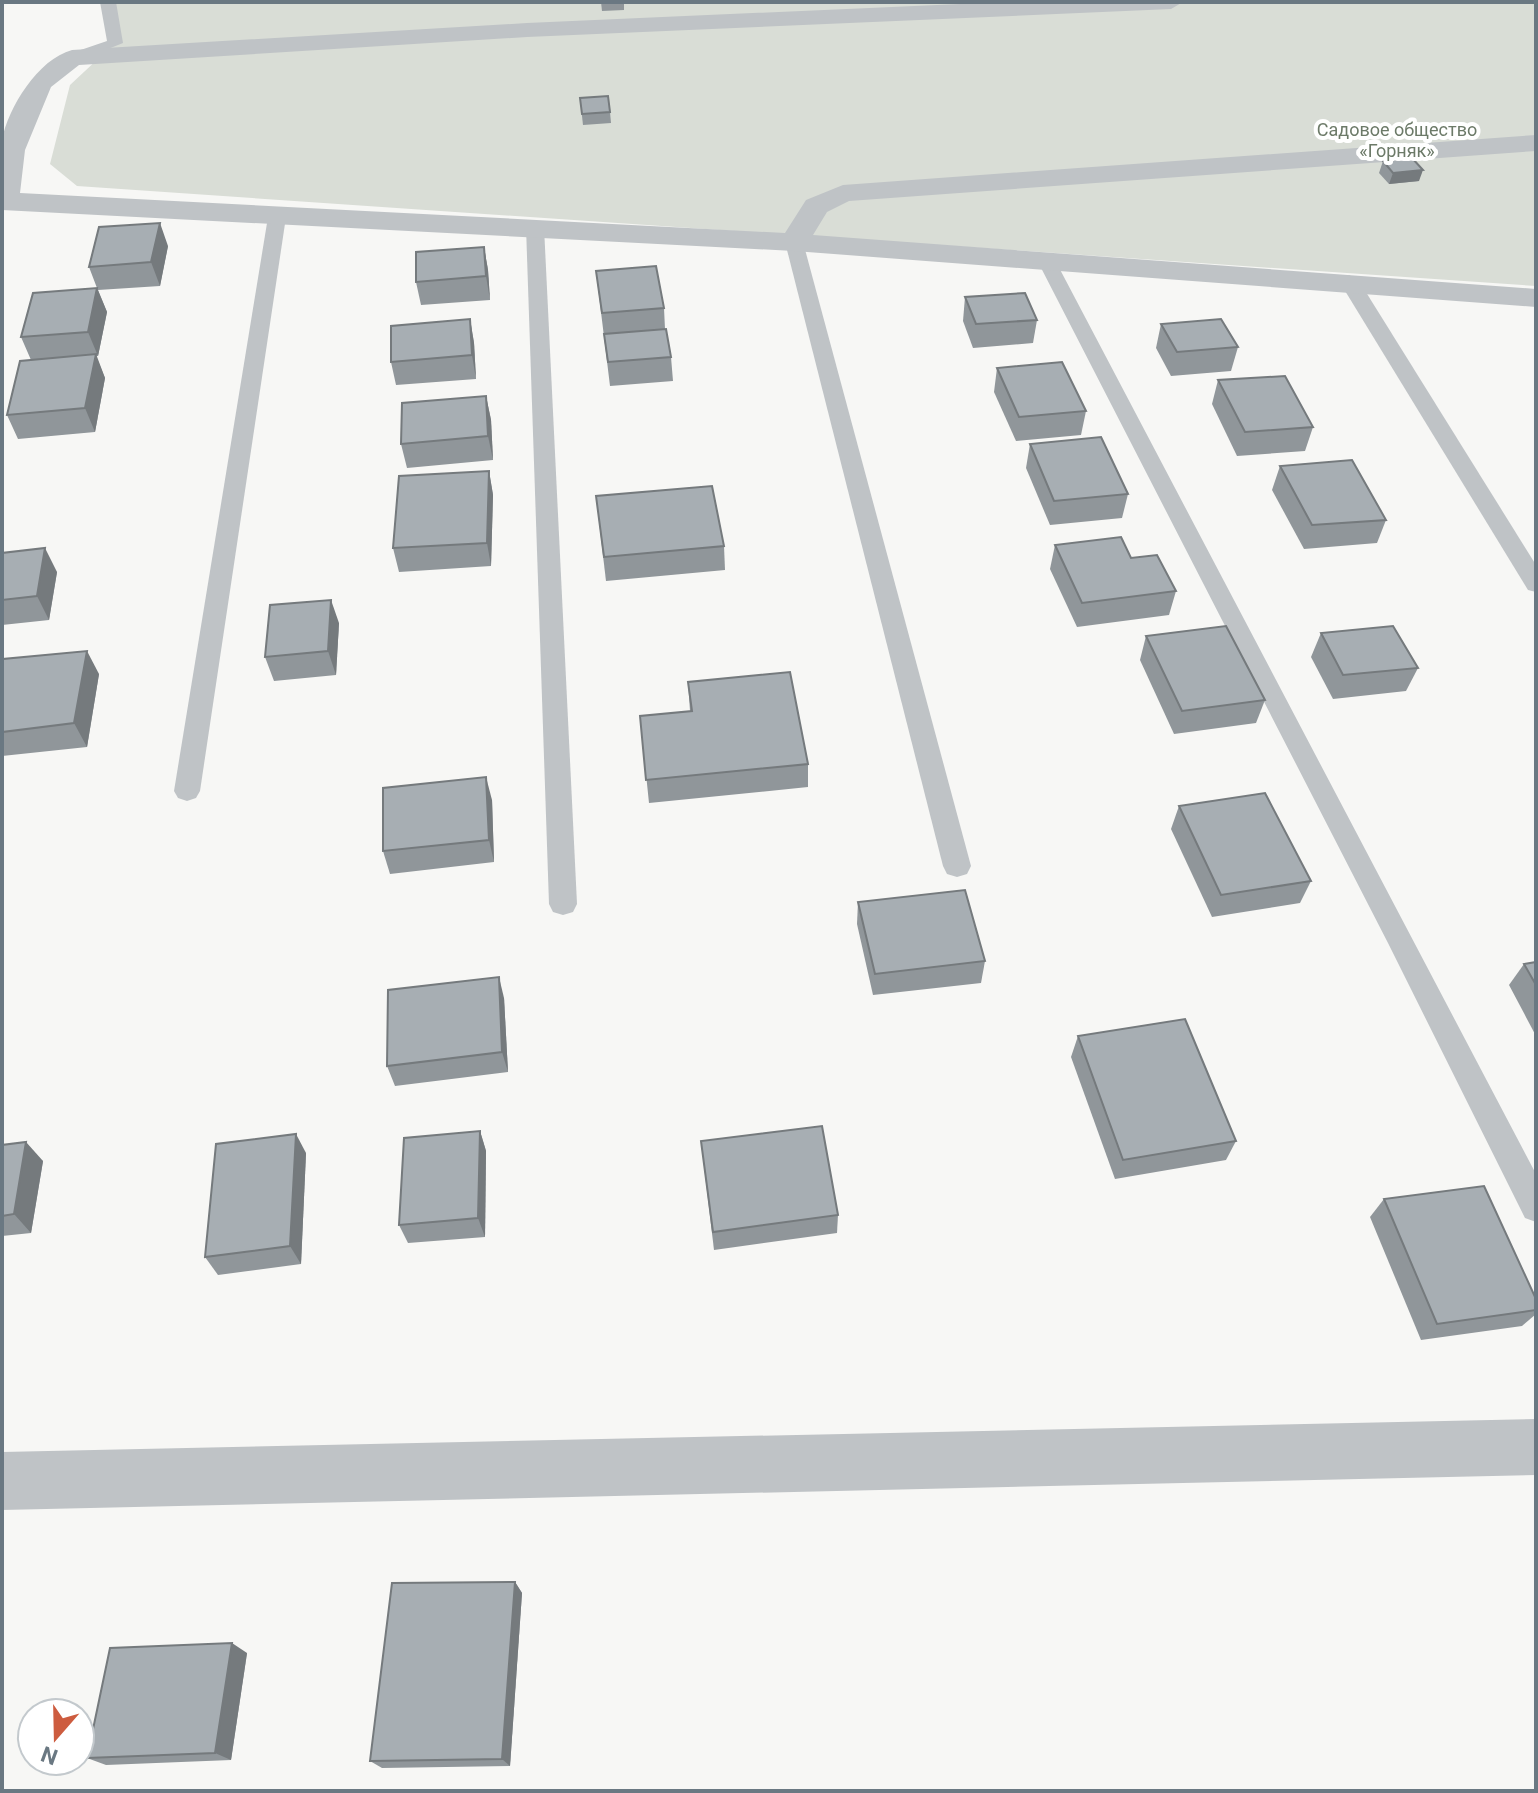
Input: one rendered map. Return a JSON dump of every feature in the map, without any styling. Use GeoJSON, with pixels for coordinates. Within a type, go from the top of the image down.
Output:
{"type":"FeatureCollection","features":[{"type":"Feature","properties":{"kind":"street"},"geometry":{"type":"LineString","coordinates":[[1171,2],[557,28],[72,58],[40,83],[11,150],[3,204],[535,227],[794,242],[1349,281],[1536,298]]}},
{"type":"Feature","properties":{"kind":"street"},"geometry":{"type":"LineString","coordinates":[[794,242],[816,206],[843,193],[1536,143]]}},
{"type":"Feature","properties":{"kind":"street"},"geometry":{"type":"LineString","coordinates":[[2,1481],[1536,1447]]}},
{"type":"Feature","properties":{"kind":"lane"},"geometry":{"type":"LineString","coordinates":[[72,58],[115,43],[108,2]]}},
{"type":"Feature","properties":{"kind":"lane"},"geometry":{"type":"LineString","coordinates":[[187,791],[277,217]]}},
{"type":"Feature","properties":{"kind":"lane"},"geometry":{"type":"LineString","coordinates":[[535,227],[563,904]]}},
{"type":"Feature","properties":{"kind":"lane"},"geometry":{"type":"LineString","coordinates":[[794,242],[957,866]]}},
{"type":"Feature","properties":{"kind":"lane"},"geometry":{"type":"LineString","coordinates":[[1046,260],[1401,940],[1536,1207]]}},
{"type":"Feature","properties":{"kind":"lane"},"geometry":{"type":"LineString","coordinates":[[1349,281],[1536,584]]}},
{"type":"Feature","properties":{"kind":"green space","name":"Садовое общество «Горняк»"},"geometry":{"type":"Polygon","coordinates":[[[108,2],[1536,2],[1536,286],[77,186],[50,164],[70,85],[115,43],[108,2]]]}},
{"type":"Feature","properties":{"kind":"building"},"geometry":{"type":"Polygon","coordinates":[[[608,96],[610,112],[582,114],[580,98],[608,96]]]}},
{"type":"Feature","properties":{"kind":"building"},"geometry":{"type":"Polygon","coordinates":[[[1412,158],[1423,170],[1393,173],[1383,161],[1412,158]]]}},
{"type":"Feature","properties":{"kind":"building"},"geometry":{"type":"Polygon","coordinates":[[[160,223],[151,262],[89,267],[99,227],[160,223]]]}},
{"type":"Feature","properties":{"kind":"building"},"geometry":{"type":"Polygon","coordinates":[[[484,247],[486,276],[416,282],[416,252],[484,247]]]}},
{"type":"Feature","properties":{"kind":"building"},"geometry":{"type":"Polygon","coordinates":[[[656,266],[664,308],[602,313],[596,271],[656,266]]]}},
{"type":"Feature","properties":{"kind":"building"},"geometry":{"type":"Polygon","coordinates":[[[97,288],[88,332],[21,337],[33,293],[97,288]]]}},
{"type":"Feature","properties":{"kind":"building"},"geometry":{"type":"Polygon","coordinates":[[[1025,293],[1037,320],[976,324],[965,297],[1025,293]]]}},
{"type":"Feature","properties":{"kind":"building"},"geometry":{"type":"Polygon","coordinates":[[[470,319],[472,355],[391,362],[391,326],[470,319]]]}},
{"type":"Feature","properties":{"kind":"building"},"geometry":{"type":"Polygon","coordinates":[[[1221,319],[1238,347],[1177,352],[1161,324],[1221,319]]]}},
{"type":"Feature","properties":{"kind":"building"},"geometry":{"type":"Polygon","coordinates":[[[666,329],[671,357],[608,362],[604,334],[666,329]]]}},
{"type":"Feature","properties":{"kind":"building"},"geometry":{"type":"Polygon","coordinates":[[[96,354],[85,408],[7,415],[20,361],[96,354]]]}},
{"type":"Feature","properties":{"kind":"building"},"geometry":{"type":"Polygon","coordinates":[[[1062,362],[1086,411],[1019,417],[997,368],[1062,362]]]}},
{"type":"Feature","properties":{"kind":"building"},"geometry":{"type":"Polygon","coordinates":[[[1285,376],[1313,427],[1245,432],[1218,380],[1285,376]]]}},
{"type":"Feature","properties":{"kind":"building"},"geometry":{"type":"Polygon","coordinates":[[[486,396],[488,436],[401,444],[402,403],[486,396]]]}},
{"type":"Feature","properties":{"kind":"building"},"geometry":{"type":"Polygon","coordinates":[[[1101,437],[1128,494],[1054,501],[1030,444],[1101,437]]]}},
{"type":"Feature","properties":{"kind":"building"},"geometry":{"type":"Polygon","coordinates":[[[1352,460],[1386,520],[1312,525],[1280,466],[1352,460]]]}},
{"type":"Feature","properties":{"kind":"building"},"geometry":{"type":"Polygon","coordinates":[[[489,471],[487,543],[393,548],[399,476],[489,471]]]}},
{"type":"Feature","properties":{"kind":"building"},"geometry":{"type":"Polygon","coordinates":[[[712,486],[724,546],[604,557],[596,496],[712,486]]]}},
{"type":"Feature","properties":{"kind":"building"},"geometry":{"type":"Polygon","coordinates":[[[1121,537],[1131,558],[1157,555],[1176,591],[1082,603],[1055,545],[1121,537]]]}},
{"type":"Feature","properties":{"kind":"building"},"geometry":{"type":"Polygon","coordinates":[[[45,548],[37,596],[2,600],[2,553],[45,548]]]}},
{"type":"Feature","properties":{"kind":"building"},"geometry":{"type":"Polygon","coordinates":[[[331,600],[328,651],[265,657],[270,605],[331,600]]]}},
{"type":"Feature","properties":{"kind":"building"},"geometry":{"type":"Polygon","coordinates":[[[1226,626],[1265,700],[1182,711],[1146,636],[1226,626]]]}},
{"type":"Feature","properties":{"kind":"building"},"geometry":{"type":"Polygon","coordinates":[[[1393,626],[1418,668],[1343,675],[1321,633],[1393,626]]]}},
{"type":"Feature","properties":{"kind":"building"},"geometry":{"type":"Polygon","coordinates":[[[87,651],[74,723],[2,732],[3,659],[87,651]]]}},
{"type":"Feature","properties":{"kind":"building"},"geometry":{"type":"Polygon","coordinates":[[[790,672],[808,764],[646,780],[640,716],[692,711],[688,682],[790,672]]]}},
{"type":"Feature","properties":{"kind":"building"},"geometry":{"type":"Polygon","coordinates":[[[486,777],[489,840],[383,851],[383,788],[486,777]]]}},
{"type":"Feature","properties":{"kind":"building"},"geometry":{"type":"Polygon","coordinates":[[[1265,793],[1311,881],[1221,895],[1179,806],[1265,793]]]}},
{"type":"Feature","properties":{"kind":"building"},"geometry":{"type":"Polygon","coordinates":[[[965,890],[985,961],[875,974],[858,902],[965,890]]]}},
{"type":"Feature","properties":{"kind":"building"},"geometry":{"type":"Polygon","coordinates":[[[1536,962],[1536,985],[1524,964],[1536,962]]]}},
{"type":"Feature","properties":{"kind":"building"},"geometry":{"type":"Polygon","coordinates":[[[499,977],[502,1052],[387,1066],[388,990],[499,977]]]}},
{"type":"Feature","properties":{"kind":"building"},"geometry":{"type":"Polygon","coordinates":[[[1185,1019],[1236,1141],[1123,1160],[1078,1036],[1185,1019]]]}},
{"type":"Feature","properties":{"kind":"building"},"geometry":{"type":"Polygon","coordinates":[[[822,1126],[838,1215],[713,1232],[701,1141],[822,1126]]]}},
{"type":"Feature","properties":{"kind":"building"},"geometry":{"type":"Polygon","coordinates":[[[480,1131],[478,1218],[399,1225],[404,1138],[480,1131]]]}},
{"type":"Feature","properties":{"kind":"building"},"geometry":{"type":"Polygon","coordinates":[[[296,1134],[290,1246],[205,1257],[216,1144],[296,1134]]]}},
{"type":"Feature","properties":{"kind":"building"},"geometry":{"type":"Polygon","coordinates":[[[26,1142],[14,1214],[2,1216],[2,1145],[26,1142]]]}},
{"type":"Feature","properties":{"kind":"building"},"geometry":{"type":"Polygon","coordinates":[[[1484,1186],[1536,1299],[1536,1310],[1437,1324],[1384,1199],[1484,1186]]]}},
{"type":"Feature","properties":{"kind":"building"},"geometry":{"type":"Polygon","coordinates":[[[515,1582],[502,1759],[370,1761],[392,1583],[515,1582]]]}},
{"type":"Feature","properties":{"kind":"building"},"geometry":{"type":"Polygon","coordinates":[[[232,1643],[215,1753],[96,1758],[96,1715],[110,1648],[232,1643]]]}}]}
